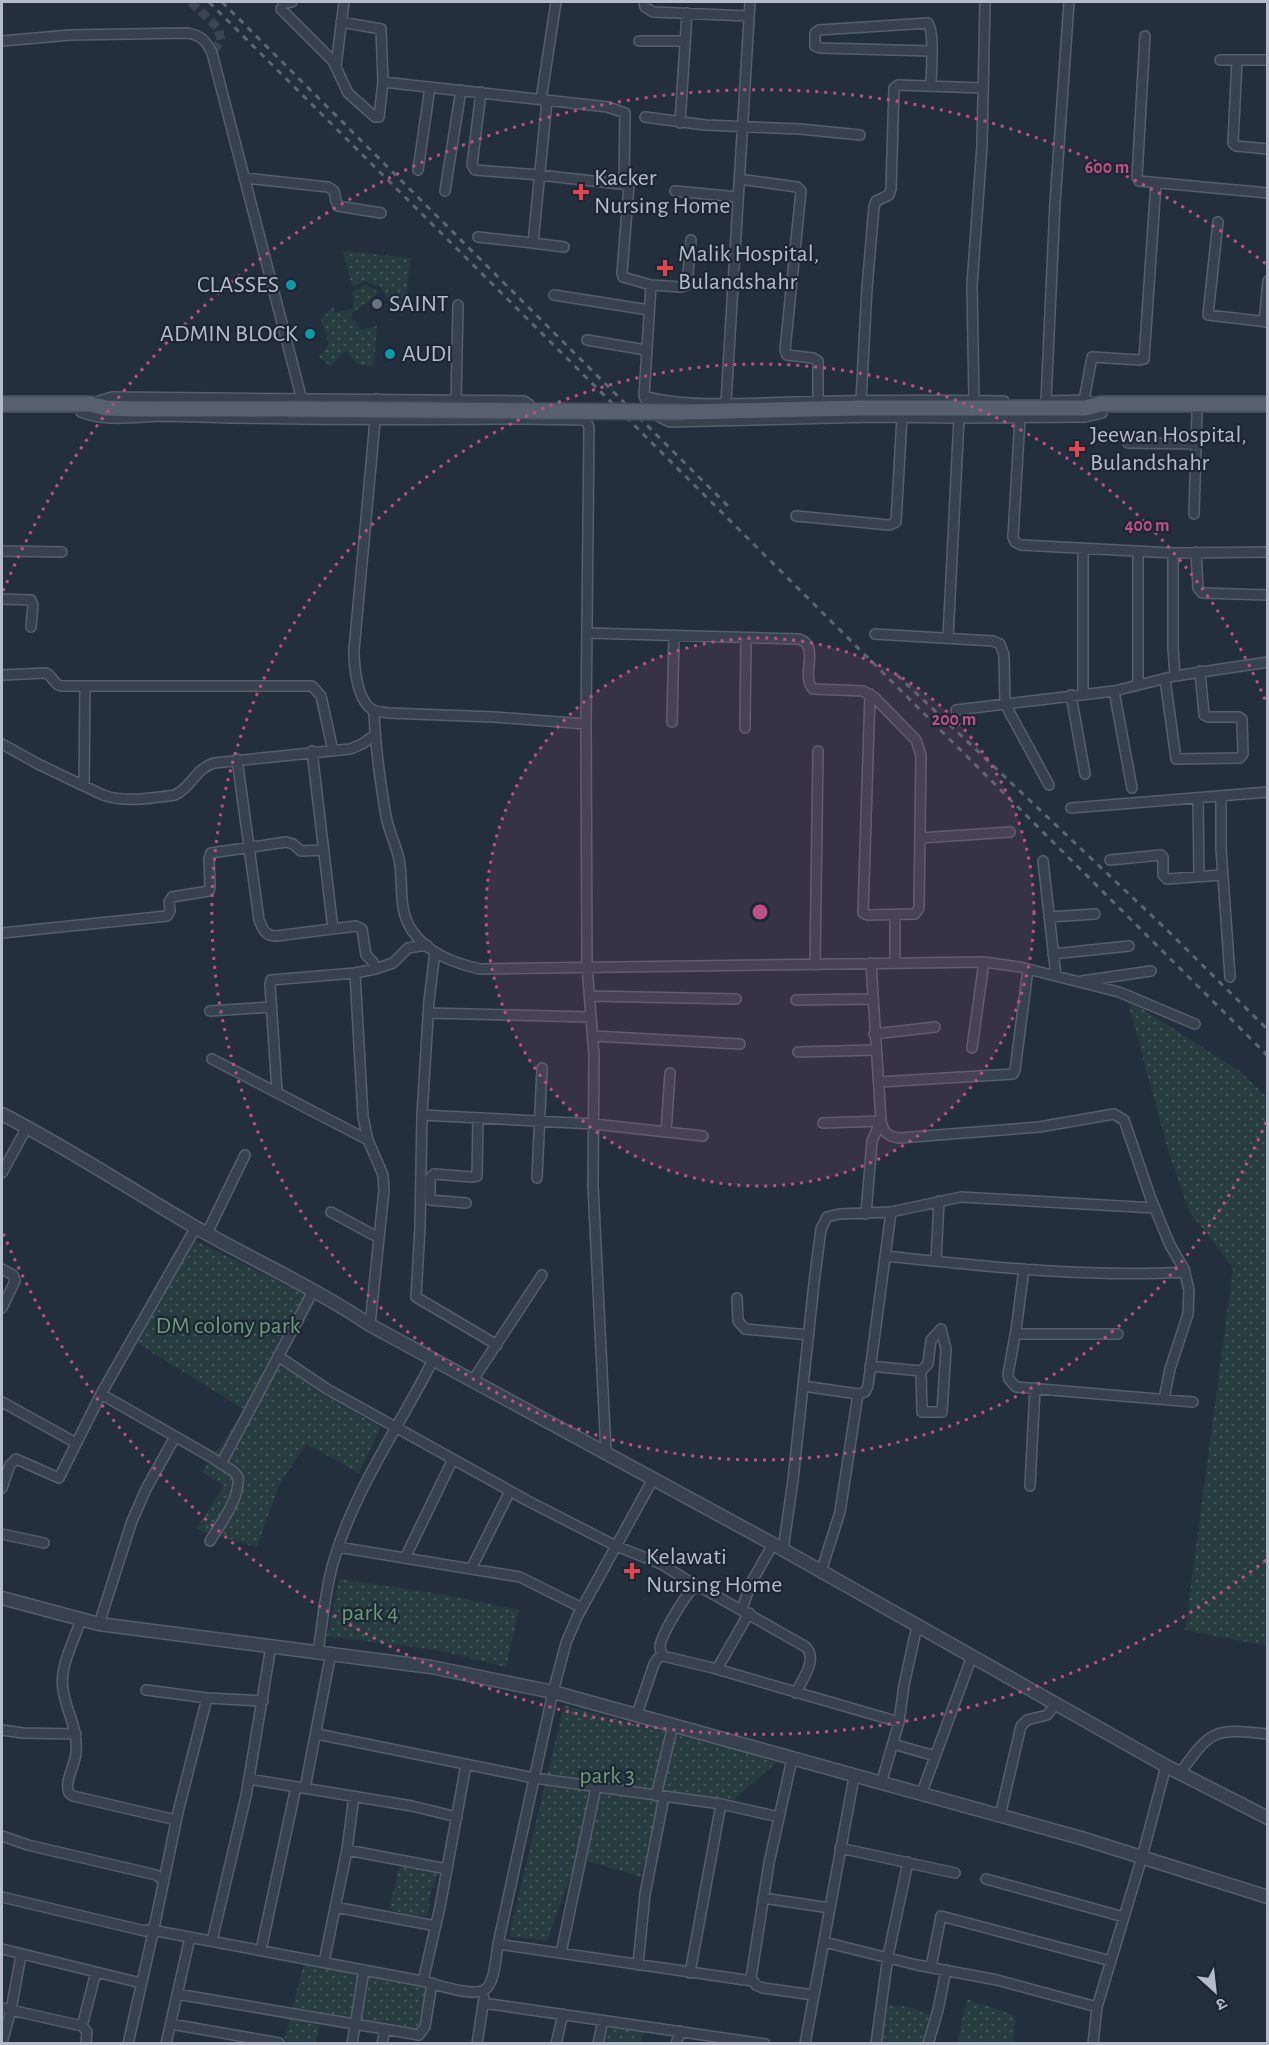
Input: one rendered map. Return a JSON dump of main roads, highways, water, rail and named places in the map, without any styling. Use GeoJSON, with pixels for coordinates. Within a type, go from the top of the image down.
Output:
{"type":"FeatureCollection","features":[{"type":"Feature","properties":{"kind":"main road"},"geometry":{"type":"LineString","coordinates":[[2,404],[86,408],[98,411],[106,408],[684,412],[1085,404],[1102,408],[1197,413],[1268,413]]}},
{"type":"Feature","properties":{"kind":"main road"},"geometry":{"type":"LineString","coordinates":[[1102,408],[1268,404]]}},
{"type":"Feature","properties":{"kind":"main road"},"geometry":{"type":"LineString","coordinates":[[2,413],[86,408]]}},
{"type":"Feature","properties":{"kind":"tunnel"},"geometry":{"type":"LineString","coordinates":[[191,2],[218,28],[221,40],[212,53]]}},
{"type":"Feature","properties":{"kind":"railway"},"geometry":{"type":"LineString","coordinates":[[209,2],[1268,1056]]}},
{"type":"Feature","properties":{"kind":"railway"},"geometry":{"type":"LineString","coordinates":[[222,2],[732,510]]}},
{"type":"Feature","properties":{"kind":"railway"},"geometry":{"type":"LineString","coordinates":[[897,675],[1167,930],[1268,1030]]}},
{"type":"Feature","properties":{"kind":"place","name":"Kacker Nursing Home"},"geometry":{"type":"Point","coordinates":[581,192]}},
{"type":"Feature","properties":{"kind":"place","name":"Malik Hospital, Bulandshahr"},"geometry":{"type":"Point","coordinates":[665,268]}},
{"type":"Feature","properties":{"kind":"place","name":"CLASSES"},"geometry":{"type":"Point","coordinates":[291,285]}},
{"type":"Feature","properties":{"kind":"place","name":"SAINT"},"geometry":{"type":"Point","coordinates":[377,304]}},
{"type":"Feature","properties":{"kind":"place","name":"ADMIN BLOCK"},"geometry":{"type":"Point","coordinates":[310,334]}},
{"type":"Feature","properties":{"kind":"place","name":"AUDI"},"geometry":{"type":"Point","coordinates":[390,354]}},
{"type":"Feature","properties":{"kind":"place","name":"Jeewan Hospital, Bulandshahr"},"geometry":{"type":"Point","coordinates":[1077,449]}},
{"type":"Feature","properties":{"kind":"place","name":"Kelawati Nursing Home"},"geometry":{"type":"Point","coordinates":[632,1571]}},
{"type":"Feature","properties":{"kind":"park label","name":"DM colony park"},"geometry":{"type":"Point","coordinates":[228,1326]}},
{"type":"Feature","properties":{"kind":"park label","name":"park 4"},"geometry":{"type":"Point","coordinates":[370,1613]}},
{"type":"Feature","properties":{"kind":"park label","name":"park 3"},"geometry":{"type":"Point","coordinates":[607,1776]}}]}
